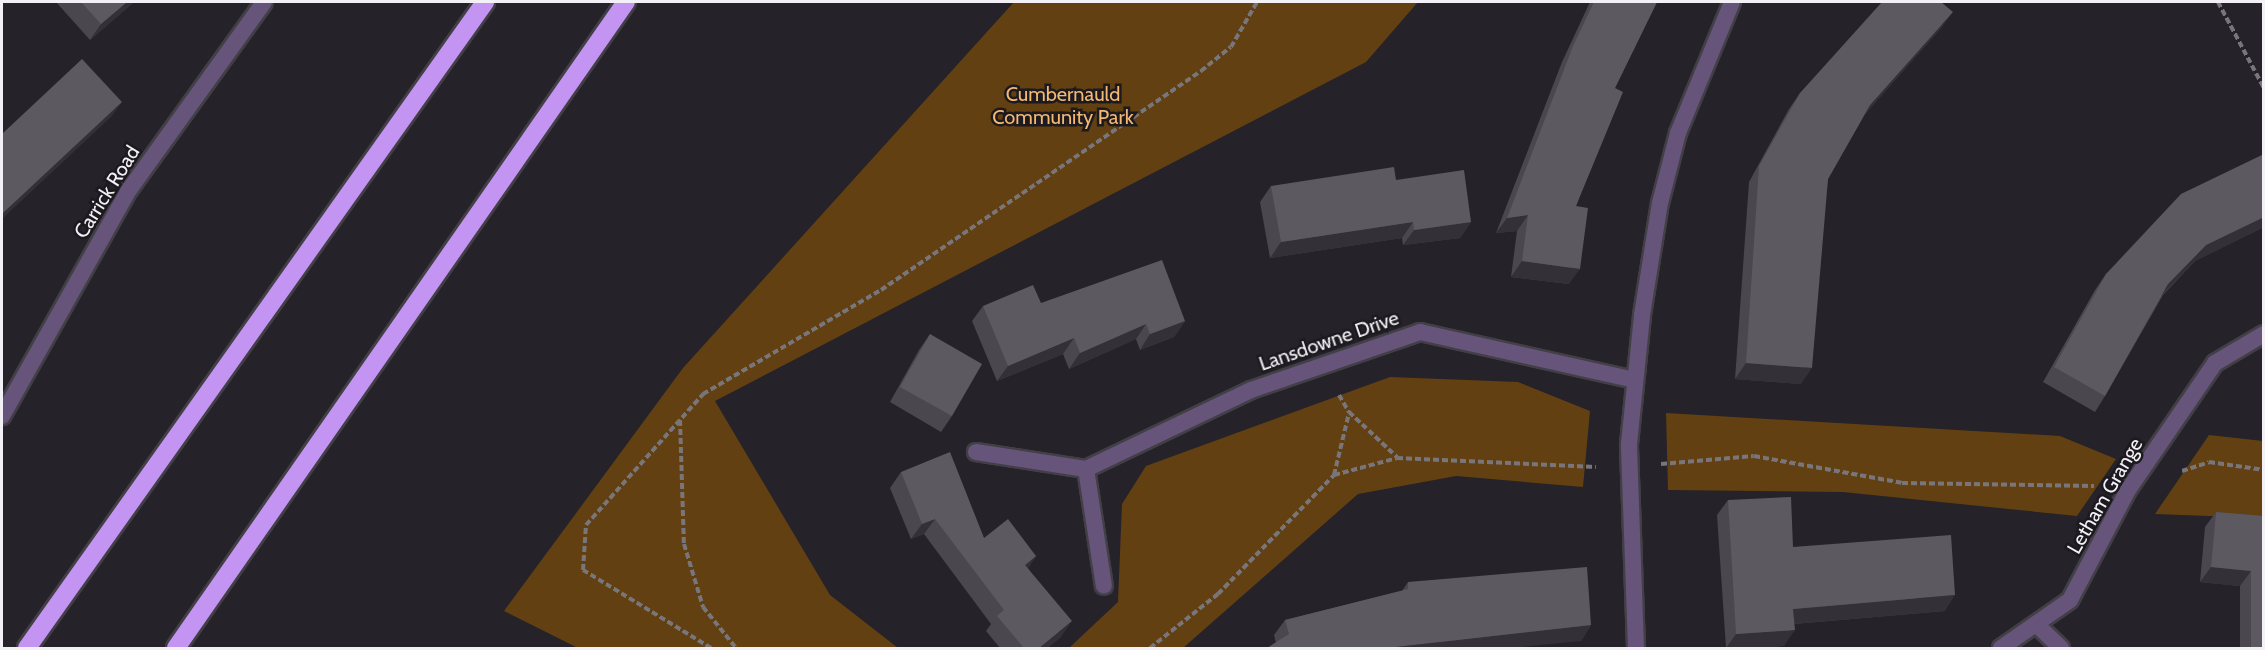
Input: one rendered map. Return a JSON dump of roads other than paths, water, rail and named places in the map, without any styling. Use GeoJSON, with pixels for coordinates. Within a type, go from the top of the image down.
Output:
{"type":"FeatureCollection","features":[{"type":"Feature","properties":{"kind":"highway"},"geometry":{"type":"LineString","coordinates":[[27,648],[485,2]]}},
{"type":"Feature","properties":{"kind":"highway"},"geometry":{"type":"LineString","coordinates":[[176,648],[626,2]]}},
{"type":"Feature","properties":{"kind":"street","name":"Carrick Road"},"geometry":{"type":"LineString","coordinates":[[2,416],[129,190],[264,2]]}},
{"type":"Feature","properties":{"kind":"street"},"geometry":{"type":"LineString","coordinates":[[1636,648],[1630,467],[1635,380],[1662,193],[1682,123],[1732,2]]}},
{"type":"Feature","properties":{"kind":"street","name":"Lansdowne Drive"},"geometry":{"type":"LineString","coordinates":[[1086,469],[1251,390],[1420,332],[1635,380]]}},
{"type":"Feature","properties":{"kind":"street","name":"Letham Grange"},"geometry":{"type":"LineString","coordinates":[[2001,648],[2070,600],[2127,490],[2215,363],[2264,334]]}},
{"type":"Feature","properties":{"kind":"street"},"geometry":{"type":"LineString","coordinates":[[976,452],[1086,469],[1104,586]]}},
{"type":"Feature","properties":{"kind":"street"},"geometry":{"type":"LineString","coordinates":[[2036,624],[2061,648]]}},
{"type":"Feature","properties":{"kind":"park label","name":"Cumbernauld Community Park"},"geometry":{"type":"Point","coordinates":[1063,106]}}]}
